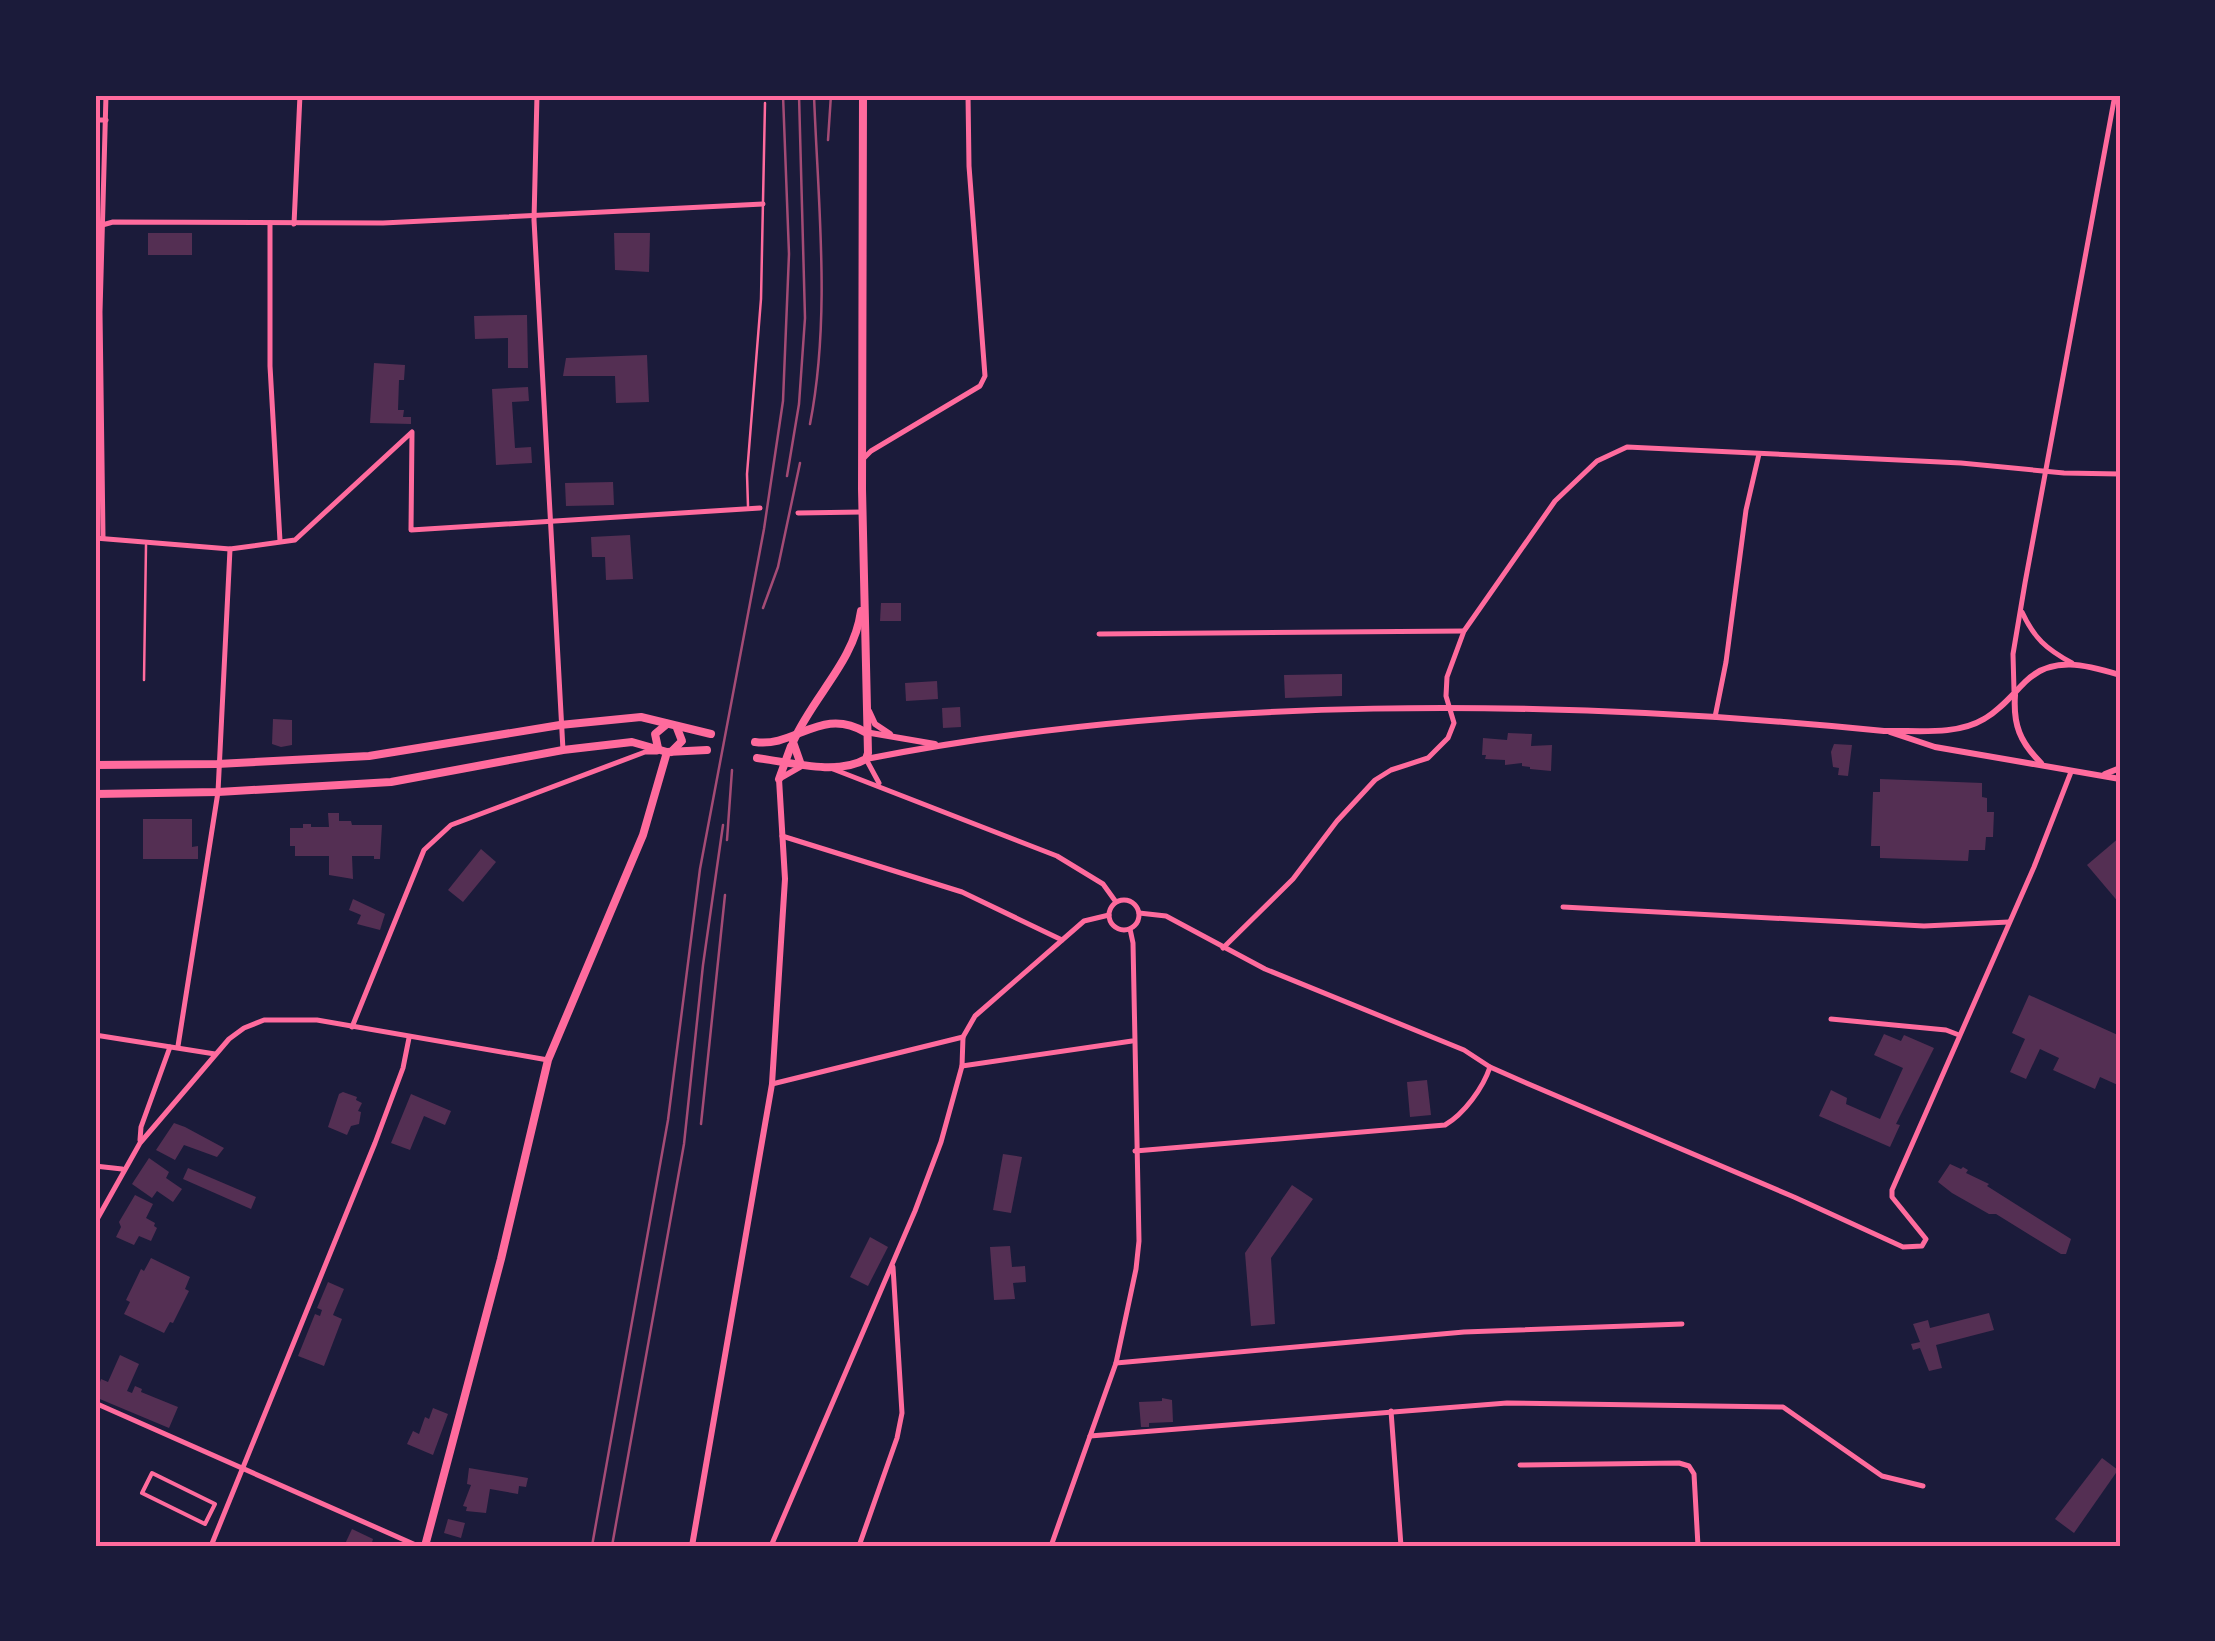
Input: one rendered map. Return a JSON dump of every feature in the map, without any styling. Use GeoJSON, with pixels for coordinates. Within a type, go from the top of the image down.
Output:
{"type":"FeatureCollection","features":[{"type":"Feature","properties":{"kind":"main road"},"geometry":{"type":"LineString","coordinates":[[863,95],[866,759]]}},
{"type":"Feature","properties":{"kind":"main road"},"geometry":{"type":"LineString","coordinates":[[692,1546],[772,1084],[784,880],[779,778],[796,737],[851,648],[864,594]]}},
{"type":"Feature","properties":{"kind":"main road"},"geometry":{"type":"LineString","coordinates":[[779,778],[760,758],[830,768],[941,744],[1204,716],[1448,708],[1884,730],[1957,728],[1984,719],[2045,669],[2074,664],[2120,674]]}},
{"type":"Feature","properties":{"kind":"main road"},"geometry":{"type":"LineString","coordinates":[[2014,694],[2014,720],[2021,741],[2042,764]]}},
{"type":"Feature","properties":{"kind":"main road"},"geometry":{"type":"LineString","coordinates":[[867,706],[875,724],[900,739]]}},
{"type":"Feature","properties":{"kind":"main road"},"geometry":{"type":"LineString","coordinates":[[95,765],[217,764],[369,756],[560,725],[641,717],[711,734]]}},
{"type":"Feature","properties":{"kind":"main road"},"geometry":{"type":"LineString","coordinates":[[754,742],[796,737],[830,724],[941,744]]}},
{"type":"Feature","properties":{"kind":"main road"},"geometry":{"type":"LineString","coordinates":[[672,725],[680,731],[682,741],[676,750],[666,752],[656,745],[655,734],[662,726],[672,725]]}},
{"type":"Feature","properties":{"kind":"main road"},"geometry":{"type":"LineString","coordinates":[[1884,730],[1935,747],[2120,779]]}},
{"type":"Feature","properties":{"kind":"main road"},"geometry":{"type":"LineString","coordinates":[[796,737],[803,764]]}},
{"type":"Feature","properties":{"kind":"main road"},"geometry":{"type":"LineString","coordinates":[[95,794],[391,782],[563,750],[632,742],[666,752],[706,750]]}},
{"type":"Feature","properties":{"kind":"main road"},"geometry":{"type":"LineString","coordinates":[[427,1545],[548,1060],[643,835],[666,752]]}},
{"type":"Feature","properties":{"kind":"main road"},"geometry":{"type":"LineString","coordinates":[[779,778],[803,764]]}},
{"type":"Feature","properties":{"kind":"main road"},"geometry":{"type":"LineString","coordinates":[[2099,776],[2120,768]]}},
{"type":"Feature","properties":{"kind":"street"},"geometry":{"type":"LineString","coordinates":[[106,95],[98,312],[99,538],[230,549],[295,540],[412,432],[411,530],[760,508]]}},
{"type":"Feature","properties":{"kind":"street"},"geometry":{"type":"LineString","coordinates":[[294,224],[300,95]]}},
{"type":"Feature","properties":{"kind":"street"},"geometry":{"type":"LineString","coordinates":[[537,95],[534,214],[563,750]]}},
{"type":"Feature","properties":{"kind":"street"},"geometry":{"type":"LineString","coordinates":[[862,460],[980,386],[985,376],[969,166],[968,95]]}},
{"type":"Feature","properties":{"kind":"street"},"geometry":{"type":"LineString","coordinates":[[2014,694],[2014,654],[2021,609],[2115,95]]}},
{"type":"Feature","properties":{"kind":"street"},"geometry":{"type":"LineString","coordinates":[[95,120],[106,120]]}},
{"type":"Feature","properties":{"kind":"street"},"geometry":{"type":"LineString","coordinates":[[95,227],[294,224],[763,204]]}},
{"type":"Feature","properties":{"kind":"street"},"geometry":{"type":"LineString","coordinates":[[270,223],[270,366],[280,541]]}},
{"type":"Feature","properties":{"kind":"street"},"geometry":{"type":"LineString","coordinates":[[1224,948],[1293,879],[1374,780],[1428,758],[1439,749],[1454,723],[1448,708],[1447,677],[1464,630],[1555,501],[1598,461],[1627,447],[1961,462],[2120,474]]}},
{"type":"Feature","properties":{"kind":"street"},"geometry":{"type":"LineString","coordinates":[[1714,719],[1758,454]]}},
{"type":"Feature","properties":{"kind":"street"},"geometry":{"type":"LineString","coordinates":[[798,513],[862,512]]}},
{"type":"Feature","properties":{"kind":"street"},"geometry":{"type":"LineString","coordinates":[[178,1046],[218,792],[230,549]]}},
{"type":"Feature","properties":{"kind":"street"},"geometry":{"type":"LineString","coordinates":[[2021,609],[2032,634],[2047,650],[2074,664]]}},
{"type":"Feature","properties":{"kind":"street"},"geometry":{"type":"LineString","coordinates":[[1099,634],[1464,630]]}},
{"type":"Feature","properties":{"kind":"street"},"geometry":{"type":"LineString","coordinates":[[352,1027],[424,850],[450,825],[645,752],[666,752]]}},
{"type":"Feature","properties":{"kind":"street"},"geometry":{"type":"LineString","coordinates":[[866,759],[881,786]]}},
{"type":"Feature","properties":{"kind":"street"},"geometry":{"type":"LineString","coordinates":[[830,768],[1057,856],[1103,884],[1116,902]]}},
{"type":"Feature","properties":{"kind":"street"},"geometry":{"type":"LineString","coordinates":[[1140,914],[1166,916],[1224,948],[1366,1012],[1464,1050],[1490,1066],[1903,1247],[1922,1246],[1926,1239],[1892,1197],[1892,1190],[2071,772]]}},
{"type":"Feature","properties":{"kind":"street"},"geometry":{"type":"LineString","coordinates":[[782,836],[962,892],[1062,940]]}},
{"type":"Feature","properties":{"kind":"street"},"geometry":{"type":"LineString","coordinates":[[1116,902],[1131,901],[1140,914]]}},
{"type":"Feature","properties":{"kind":"street"},"geometry":{"type":"LineString","coordinates":[[1110,915],[1116,902]]}},
{"type":"Feature","properties":{"kind":"street"},"geometry":{"type":"LineString","coordinates":[[1562,907],[1924,926],[2009,922]]}},
{"type":"Feature","properties":{"kind":"street"},"geometry":{"type":"LineString","coordinates":[[1110,915],[1116,927],[1130,929],[1140,914]]}},
{"type":"Feature","properties":{"kind":"street"},"geometry":{"type":"LineString","coordinates":[[771,1546],[893,1264],[941,1142],[962,1066],[963,1036],[975,1016],[1084,921],[1110,915]]}},
{"type":"Feature","properties":{"kind":"street"},"geometry":{"type":"LineString","coordinates":[[1051,1546],[1116,1363],[1139,1241],[1130,929]]}},
{"type":"Feature","properties":{"kind":"street"},"geometry":{"type":"LineString","coordinates":[[1831,1019],[1946,1030],[1959,1035]]}},
{"type":"Feature","properties":{"kind":"street"},"geometry":{"type":"LineString","coordinates":[[95,1223],[140,1143],[215,1054],[244,1028],[264,1020],[318,1020],[548,1060]]}},
{"type":"Feature","properties":{"kind":"street"},"geometry":{"type":"LineString","coordinates":[[95,1035],[215,1054]]}},
{"type":"Feature","properties":{"kind":"street"},"geometry":{"type":"LineString","coordinates":[[772,1084],[963,1036]]}},
{"type":"Feature","properties":{"kind":"street"},"geometry":{"type":"LineString","coordinates":[[211,1546],[375,1143],[404,1068],[409,1038]]}},
{"type":"Feature","properties":{"kind":"street"},"geometry":{"type":"LineString","coordinates":[[962,1066],[1133,1041]]}},
{"type":"Feature","properties":{"kind":"street"},"geometry":{"type":"LineString","coordinates":[[140,1143],[140,1127],[170,1046]]}},
{"type":"Feature","properties":{"kind":"street"},"geometry":{"type":"LineString","coordinates":[[1135,1151],[1445,1125],[1458,1118],[1482,1086],[1490,1066]]}},
{"type":"Feature","properties":{"kind":"street"},"geometry":{"type":"LineString","coordinates":[[95,1166],[123,1168]]}},
{"type":"Feature","properties":{"kind":"street"},"geometry":{"type":"LineString","coordinates":[[859,1546],[902,1414],[893,1264]]}},
{"type":"Feature","properties":{"kind":"street"},"geometry":{"type":"LineString","coordinates":[[1116,1363],[1464,1332],[1682,1324]]}},
{"type":"Feature","properties":{"kind":"street"},"geometry":{"type":"LineString","coordinates":[[95,1403],[427,1545]]}},
{"type":"Feature","properties":{"kind":"street"},"geometry":{"type":"LineString","coordinates":[[1090,1436],[1507,1403],[1783,1407],[1882,1476],[1923,1486]]}},
{"type":"Feature","properties":{"kind":"street"},"geometry":{"type":"LineString","coordinates":[[1390,1411],[1401,1546]]}},
{"type":"Feature","properties":{"kind":"street"},"geometry":{"type":"LineString","coordinates":[[1520,1466],[1689,1466],[1694,1474],[1698,1546]]}},
{"type":"Feature","properties":{"kind":"street"},"geometry":{"type":"LineString","coordinates":[[152,1474],[215,1504],[205,1524],[142,1493],[152,1474]]}},
{"type":"Feature","properties":{"kind":"lane"},"geometry":{"type":"LineString","coordinates":[[748,507],[747,474],[762,299],[765,103]]}},
{"type":"Feature","properties":{"kind":"lane"},"geometry":{"type":"LineString","coordinates":[[144,680],[146,544]]}},
{"type":"Feature","properties":{"kind":"building"},"geometry":{"type":"Polygon","coordinates":[[[148,233],[192,233],[192,255],[148,255],[148,233]]]}},
{"type":"Feature","properties":{"kind":"building"},"geometry":{"type":"Polygon","coordinates":[[[614,233],[650,233],[649,272],[615,270],[614,233]]]}},
{"type":"Feature","properties":{"kind":"building"},"geometry":{"type":"Polygon","coordinates":[[[527,315],[528,368],[508,368],[508,338],[475,339],[474,316],[527,315]]]}},
{"type":"Feature","properties":{"kind":"building"},"geometry":{"type":"Polygon","coordinates":[[[647,355],[649,402],[616,403],[615,376],[563,376],[566,358],[647,355]]]}},
{"type":"Feature","properties":{"kind":"building"},"geometry":{"type":"Polygon","coordinates":[[[374,363],[405,365],[404,380],[399,380],[398,410],[404,410],[403,417],[411,417],[411,424],[370,423],[374,363]]]}},
{"type":"Feature","properties":{"kind":"building"},"geometry":{"type":"Polygon","coordinates":[[[528,387],[529,401],[512,402],[515,448],[531,447],[532,463],[496,465],[492,389],[528,387]]]}},
{"type":"Feature","properties":{"kind":"building"},"geometry":{"type":"Polygon","coordinates":[[[613,482],[614,505],[566,506],[565,483],[613,482]]]}},
{"type":"Feature","properties":{"kind":"building"},"geometry":{"type":"Polygon","coordinates":[[[630,535],[633,579],[606,580],[605,557],[592,557],[591,537],[630,535]]]}},
{"type":"Feature","properties":{"kind":"building"},"geometry":{"type":"Polygon","coordinates":[[[881,603],[901,603],[901,621],[880,621],[881,603]]]}},
{"type":"Feature","properties":{"kind":"building"},"geometry":{"type":"Polygon","coordinates":[[[1342,674],[1342,696],[1285,698],[1284,675],[1342,674]]]}},
{"type":"Feature","properties":{"kind":"building"},"geometry":{"type":"Polygon","coordinates":[[[937,681],[938,699],[906,701],[905,683],[937,681]]]}},
{"type":"Feature","properties":{"kind":"building"},"geometry":{"type":"Polygon","coordinates":[[[960,707],[961,727],[943,728],[942,708],[960,707]]]}},
{"type":"Feature","properties":{"kind":"building"},"geometry":{"type":"Polygon","coordinates":[[[273,719],[292,720],[292,745],[272,744],[273,719]]]}},
{"type":"Feature","properties":{"kind":"building"},"geometry":{"type":"Polygon","coordinates":[[[1508,733],[1532,734],[1531,746],[1552,745],[1551,771],[1485,759],[1483,738],[1507,740],[1508,733]]]}},
{"type":"Feature","properties":{"kind":"building"},"geometry":{"type":"Polygon","coordinates":[[[1834,744],[1852,745],[1848,776],[1838,775],[1839,768],[1833,767],[1834,744]]]}},
{"type":"Feature","properties":{"kind":"building"},"geometry":{"type":"Polygon","coordinates":[[[1880,779],[1982,783],[1987,812],[1994,812],[1993,837],[1986,837],[1985,850],[1969,850],[1968,861],[1880,858],[1880,846],[1871,846],[1873,792],[1880,792],[1880,779]]]}},
{"type":"Feature","properties":{"kind":"building"},"geometry":{"type":"Polygon","coordinates":[[[328,813],[339,813],[339,821],[351,821],[352,825],[382,825],[380,859],[352,856],[353,879],[329,875],[329,856],[295,856],[295,846],[290,846],[290,828],[303,828],[303,824],[329,827],[328,813]]]}},
{"type":"Feature","properties":{"kind":"building"},"geometry":{"type":"Polygon","coordinates":[[[143,819],[192,819],[192,847],[198,846],[198,859],[143,859],[143,819]]]}},
{"type":"Feature","properties":{"kind":"building"},"geometry":{"type":"Polygon","coordinates":[[[2120,837],[2120,904],[2087,865],[2120,837]]]}},
{"type":"Feature","properties":{"kind":"building"},"geometry":{"type":"Polygon","coordinates":[[[481,849],[496,862],[463,902],[448,890],[481,849]]]}},
{"type":"Feature","properties":{"kind":"building"},"geometry":{"type":"Polygon","coordinates":[[[353,899],[385,914],[380,930],[357,924],[361,915],[349,910],[353,899]]]}},
{"type":"Feature","properties":{"kind":"building"},"geometry":{"type":"Polygon","coordinates":[[[2029,995],[2120,1036],[2120,1086],[2100,1077],[2095,1089],[2053,1070],[2059,1058],[2040,1049],[2026,1079],[2010,1072],[2025,1039],[2012,1033],[2029,995]]]}},
{"type":"Feature","properties":{"kind":"building"},"geometry":{"type":"Polygon","coordinates":[[[1884,1034],[1901,1041],[1904,1035],[1934,1048],[1896,1124],[1900,1125],[1890,1147],[1819,1116],[1831,1090],[1847,1098],[1846,1104],[1880,1119],[1903,1068],[1874,1055],[1884,1034]]]}},
{"type":"Feature","properties":{"kind":"building"},"geometry":{"type":"Polygon","coordinates":[[[1427,1080],[1431,1115],[1410,1117],[1407,1082],[1427,1080]]]}},
{"type":"Feature","properties":{"kind":"building"},"geometry":{"type":"Polygon","coordinates":[[[343,1092],[362,1103],[359,1124],[351,1126],[347,1135],[328,1127],[343,1092]]]}},
{"type":"Feature","properties":{"kind":"building"},"geometry":{"type":"Polygon","coordinates":[[[411,1094],[451,1111],[445,1125],[424,1116],[410,1150],[391,1143],[411,1094]]]}},
{"type":"Feature","properties":{"kind":"building"},"geometry":{"type":"Polygon","coordinates":[[[174,1123],[224,1148],[217,1157],[184,1145],[175,1160],[156,1150],[174,1123]]]}},
{"type":"Feature","properties":{"kind":"building"},"geometry":{"type":"Polygon","coordinates":[[[1003,1154],[1022,1157],[1011,1213],[993,1210],[1003,1154]]]}},
{"type":"Feature","properties":{"kind":"building"},"geometry":{"type":"Polygon","coordinates":[[[149,1158],[169,1172],[166,1178],[182,1189],[173,1202],[157,1191],[152,1198],[132,1184],[149,1158]]]}},
{"type":"Feature","properties":{"kind":"building"},"geometry":{"type":"Polygon","coordinates":[[[1950,1164],[1968,1170],[1966,1173],[2071,1239],[2066,1254],[1952,1193],[1938,1182],[1950,1164]]]}},
{"type":"Feature","properties":{"kind":"building"},"geometry":{"type":"Polygon","coordinates":[[[188,1168],[256,1197],[251,1209],[183,1179],[188,1168]]]}},
{"type":"Feature","properties":{"kind":"building"},"geometry":{"type":"Polygon","coordinates":[[[1292,1185],[1313,1199],[1271,1258],[1275,1324],[1251,1326],[1245,1253],[1292,1185]]]}},
{"type":"Feature","properties":{"kind":"building"},"geometry":{"type":"Polygon","coordinates":[[[135,1195],[153,1204],[146,1218],[157,1228],[151,1241],[139,1236],[134,1245],[116,1237],[119,1222],[135,1195]]]}},
{"type":"Feature","properties":{"kind":"building"},"geometry":{"type":"Polygon","coordinates":[[[870,1237],[888,1247],[868,1286],[850,1277],[870,1237]]]}},
{"type":"Feature","properties":{"kind":"building"},"geometry":{"type":"Polygon","coordinates":[[[1010,1246],[1012,1267],[1025,1266],[1026,1282],[1013,1283],[1015,1299],[994,1300],[990,1247],[1010,1246]]]}},
{"type":"Feature","properties":{"kind":"building"},"geometry":{"type":"Polygon","coordinates":[[[151,1258],[190,1277],[185,1289],[189,1291],[164,1333],[124,1314],[130,1302],[126,1300],[151,1258]]]}},
{"type":"Feature","properties":{"kind":"building"},"geometry":{"type":"Polygon","coordinates":[[[328,1282],[344,1289],[333,1315],[342,1319],[324,1366],[298,1356],[315,1314],[320,1316],[322,1310],[317,1308],[328,1282]]]}},
{"type":"Feature","properties":{"kind":"building"},"geometry":{"type":"Polygon","coordinates":[[[1989,1313],[1994,1330],[1936,1345],[1942,1368],[1929,1371],[1920,1348],[1913,1350],[1911,1344],[1920,1342],[1913,1324],[1928,1320],[1930,1328],[1989,1313]]]}},
{"type":"Feature","properties":{"kind":"building"},"geometry":{"type":"Polygon","coordinates":[[[120,1355],[139,1364],[127,1391],[132,1393],[135,1386],[178,1407],[169,1428],[95,1397],[101,1379],[108,1382],[120,1355]]]}},
{"type":"Feature","properties":{"kind":"building"},"geometry":{"type":"Polygon","coordinates":[[[1172,1400],[1173,1422],[1141,1427],[1139,1402],[1172,1400]]]}},
{"type":"Feature","properties":{"kind":"building"},"geometry":{"type":"Polygon","coordinates":[[[433,1408],[448,1414],[433,1455],[407,1444],[413,1431],[419,1434],[433,1408]]]}},
{"type":"Feature","properties":{"kind":"building"},"geometry":{"type":"Polygon","coordinates":[[[2102,1458],[2118,1470],[2074,1533],[2055,1519],[2102,1458]]]}},
{"type":"Feature","properties":{"kind":"building"},"geometry":{"type":"Polygon","coordinates":[[[469,1468],[528,1478],[526,1487],[519,1486],[518,1494],[490,1489],[486,1513],[466,1511],[463,1506],[471,1485],[467,1484],[469,1468]]]}},
{"type":"Feature","properties":{"kind":"building"},"geometry":{"type":"Polygon","coordinates":[[[448,1519],[465,1523],[461,1538],[444,1533],[448,1519]]]}},
{"type":"Feature","properties":{"kind":"building"},"geometry":{"type":"Polygon","coordinates":[[[352,1529],[373,1539],[371,1546],[344,1546],[352,1529]]]}},
{"type":"Feature","properties":{"kind":"railway"},"geometry":{"type":"LineString","coordinates":[[592,1546],[668,1120],[700,869],[764,529],[783,401],[789,254],[783,95]]}},
{"type":"Feature","properties":{"kind":"railway"},"geometry":{"type":"LineString","coordinates":[[787,476],[799,404],[805,318],[799,95]]}},
{"type":"Feature","properties":{"kind":"railway"},"geometry":{"type":"LineString","coordinates":[[810,424],[822,301],[814,95]]}},
{"type":"Feature","properties":{"kind":"railway"},"geometry":{"type":"LineString","coordinates":[[828,140],[831,95]]}},
{"type":"Feature","properties":{"kind":"railway"},"geometry":{"type":"LineString","coordinates":[[763,608],[778,567],[800,463]]}},
{"type":"Feature","properties":{"kind":"railway"},"geometry":{"type":"LineString","coordinates":[[727,840],[732,770]]}},
{"type":"Feature","properties":{"kind":"railway"},"geometry":{"type":"LineString","coordinates":[[612,1546],[684,1144],[723,825]]}},
{"type":"Feature","properties":{"kind":"railway"},"geometry":{"type":"LineString","coordinates":[[701,1124],[725,895]]}}]}
